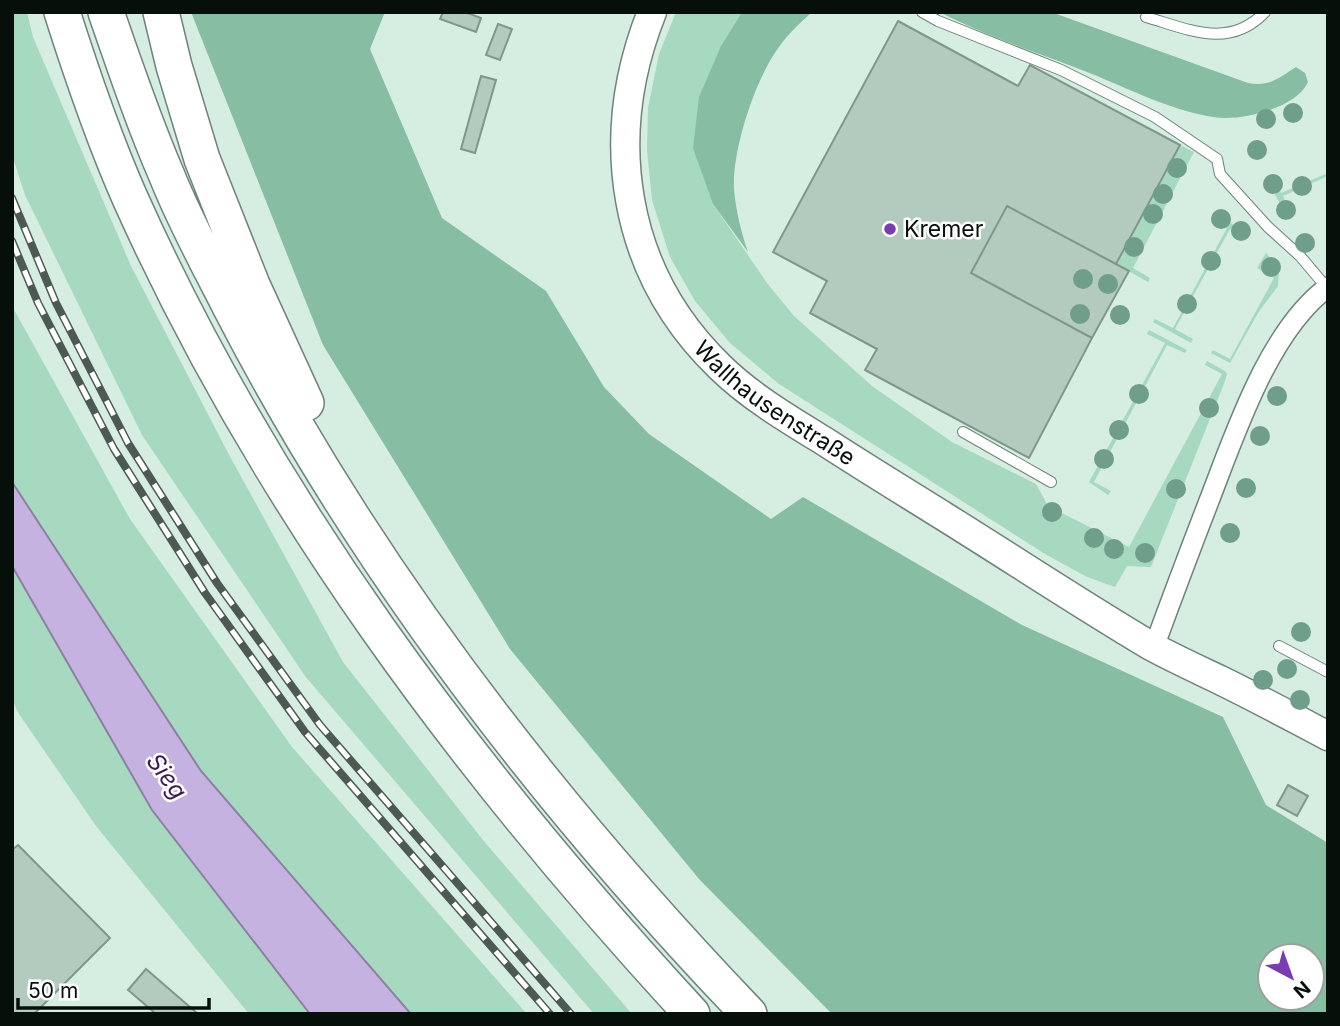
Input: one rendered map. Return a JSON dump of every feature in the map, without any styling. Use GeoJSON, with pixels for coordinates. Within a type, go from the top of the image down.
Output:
{"type":"FeatureCollection","features":[{"type":"Feature","properties":{"kind":"highway"},"geometry":{"type":"LineString","coordinates":[[62,12],[89,95],[129,195],[168,279],[254,440],[303,519],[398,658],[489,778],[555,861],[692,1014]]}},
{"type":"Feature","properties":{"kind":"highway"},"geometry":{"type":"LineString","coordinates":[[106,12],[167,177],[205,258],[290,416],[394,579],[514,742],[589,834],[749,1014]]}},
{"type":"Feature","properties":{"kind":"highway"},"geometry":{"type":"LineString","coordinates":[[161,12],[202,159],[252,285],[308,406],[394,579]]}},
{"type":"Feature","properties":{"kind":"street","name":"Wallhausenstraße"},"geometry":{"type":"LineString","coordinates":[[652,12],[631,77],[626,113],[628,185],[646,256],[672,306],[698,343],[721,368],[746,390],[774,409],[1154,647],[1328,736]]}},
{"type":"Feature","properties":{"kind":"street"},"geometry":{"type":"LineString","coordinates":[[1154,647],[1225,459],[1269,359],[1297,316],[1327,287]]}},
{"type":"Feature","properties":{"kind":"lane"},"geometry":{"type":"LineString","coordinates":[[922,12],[937,21],[1061,70],[1155,117],[1217,159],[1220,174],[1327,287]]}},
{"type":"Feature","properties":{"kind":"lane"},"geometry":{"type":"LineString","coordinates":[[1146,17],[1205,34],[1235,33],[1258,20],[1265,12]]}},
{"type":"Feature","properties":{"kind":"lane"},"geometry":{"type":"LineString","coordinates":[[963,432],[1051,482]]}},
{"type":"Feature","properties":{"kind":"lane"},"geometry":{"type":"LineString","coordinates":[[1279,646],[1328,672]]}},
{"type":"Feature","properties":{"kind":"green space"},"geometry":{"type":"Polygon","coordinates":[[[12,12],[27,12],[33,37],[131,266],[227,451],[343,662],[483,840],[632,1014],[594,1014],[305,676],[142,435],[25,195],[12,155],[12,12]]]}},
{"type":"Feature","properties":{"kind":"green space"},"geometry":{"type":"Polygon","coordinates":[[[191,12],[385,12],[370,49],[442,218],[546,291],[604,387],[649,434],[771,519],[803,497],[1022,625],[1223,717],[1266,805],[1328,843],[1328,1014],[832,1014],[699,879],[510,649],[323,345],[191,12]]]}},
{"type":"Feature","properties":{"kind":"green space"},"geometry":{"type":"Polygon","coordinates":[[[676,12],[742,12],[721,46],[713,204],[767,283],[794,316],[872,386],[952,442],[1036,484],[1048,506],[1129,547],[1222,374],[1205,365],[1207,361],[1225,371],[1225,381],[1151,567],[1127,566],[1115,587],[1087,577],[1045,554],[779,384],[730,343],[695,301],[670,257],[652,200],[647,150],[648,108],[659,54],[676,12]]]}},
{"type":"Feature","properties":{"kind":"green space"},"geometry":{"type":"Polygon","coordinates":[[[742,12],[812,12],[786,38],[770,61],[754,96],[741,135],[734,189],[748,252],[713,204],[693,148],[699,97],[721,46],[742,12]]]}},
{"type":"Feature","properties":{"kind":"green space"},"geometry":{"type":"Polygon","coordinates":[[[939,12],[1051,12],[1248,83],[1268,83],[1296,67],[1305,73],[1308,82],[1294,98],[1271,110],[1233,118],[1206,116],[1154,100],[994,37],[939,12]]]}},
{"type":"Feature","properties":{"kind":"green space"},"geometry":{"type":"Polygon","coordinates":[[[1180,145],[1194,152],[1133,268],[1150,278],[1148,282],[1116,264],[1180,145]]]}},
{"type":"Feature","properties":{"kind":"green space"},"geometry":{"type":"Polygon","coordinates":[[[1328,173],[1328,176],[1283,196],[1290,213],[1287,216],[1269,184],[1273,176],[1281,193],[1328,173]]]}},
{"type":"Feature","properties":{"kind":"green space"},"geometry":{"type":"Polygon","coordinates":[[[1217,214],[1247,236],[1230,229],[1175,329],[1193,339],[1191,343],[1153,322],[1155,319],[1173,328],[1227,228],[1211,218],[1217,214]]]}},
{"type":"Feature","properties":{"kind":"green space"},"geometry":{"type":"Polygon","coordinates":[[[1266,253],[1279,269],[1278,286],[1258,313],[1230,363],[1211,353],[1213,350],[1230,359],[1274,278],[1257,268],[1266,253]]]}},
{"type":"Feature","properties":{"kind":"green space"},"geometry":{"type":"Polygon","coordinates":[[[12,306],[130,519],[292,747],[527,1014],[411,1014],[201,771],[12,482],[12,306]]]}},
{"type":"Feature","properties":{"kind":"green space"},"geometry":{"type":"Polygon","coordinates":[[[1149,330],[1187,350],[1185,353],[1167,345],[1094,482],[1111,491],[1108,495],[1089,482],[1165,343],[1147,334],[1149,330]]]}},
{"type":"Feature","properties":{"kind":"green space"},"geometry":{"type":"Polygon","coordinates":[[[12,566],[152,810],[310,1014],[249,1014],[96,826],[19,714],[12,700],[12,566]]]}},
{"type":"Feature","properties":{"kind":"water","name":"Sieg"},"geometry":{"type":"Polygon","coordinates":[[[12,482],[201,771],[411,1014],[310,1014],[152,810],[12,566],[12,482]]]}},
{"type":"Feature","properties":{"kind":"building"},"geometry":{"type":"Polygon","coordinates":[[[443,12],[465,12],[481,18],[476,32],[440,19],[443,12]]]}},
{"type":"Feature","properties":{"kind":"building","name":"Kremer"},"geometry":{"type":"Polygon","coordinates":[[[898,21],[1018,86],[1030,65],[1180,145],[1116,264],[1007,206],[971,273],[1092,338],[1029,458],[865,370],[877,349],[810,313],[827,281],[773,252],[898,21]]]}},
{"type":"Feature","properties":{"kind":"building"},"geometry":{"type":"Polygon","coordinates":[[[498,24],[512,29],[500,60],[486,55],[498,24]]]}},
{"type":"Feature","properties":{"kind":"building"},"geometry":{"type":"Polygon","coordinates":[[[481,76],[496,80],[475,153],[461,149],[481,76]]]}},
{"type":"Feature","properties":{"kind":"building"},"geometry":{"type":"Polygon","coordinates":[[[1007,206],[1129,271],[1092,338],[971,273],[1007,206]]]}},
{"type":"Feature","properties":{"kind":"building"},"geometry":{"type":"Polygon","coordinates":[[[1288,785],[1308,796],[1297,816],[1277,805],[1288,785]]]}},
{"type":"Feature","properties":{"kind":"building"},"geometry":{"type":"Polygon","coordinates":[[[18,845],[110,938],[34,1014],[12,1014],[12,850],[18,845]]]}},
{"type":"Feature","properties":{"kind":"building"},"geometry":{"type":"Polygon","coordinates":[[[146,969],[198,1014],[156,1014],[128,990],[146,969]]]}},
{"type":"Feature","properties":{"kind":"railway"},"geometry":{"type":"LineString","coordinates":[[12,198],[56,303],[128,443],[217,583],[320,725],[571,1014]]}},
{"type":"Feature","properties":{"kind":"railway"},"geometry":{"type":"LineString","coordinates":[[12,241],[38,303],[114,449],[205,593],[305,732],[550,1014]]}},
{"type":"Feature","properties":{"kind":"place","name":"Kremer"},"geometry":{"type":"Point","coordinates":[890,229]}}]}
